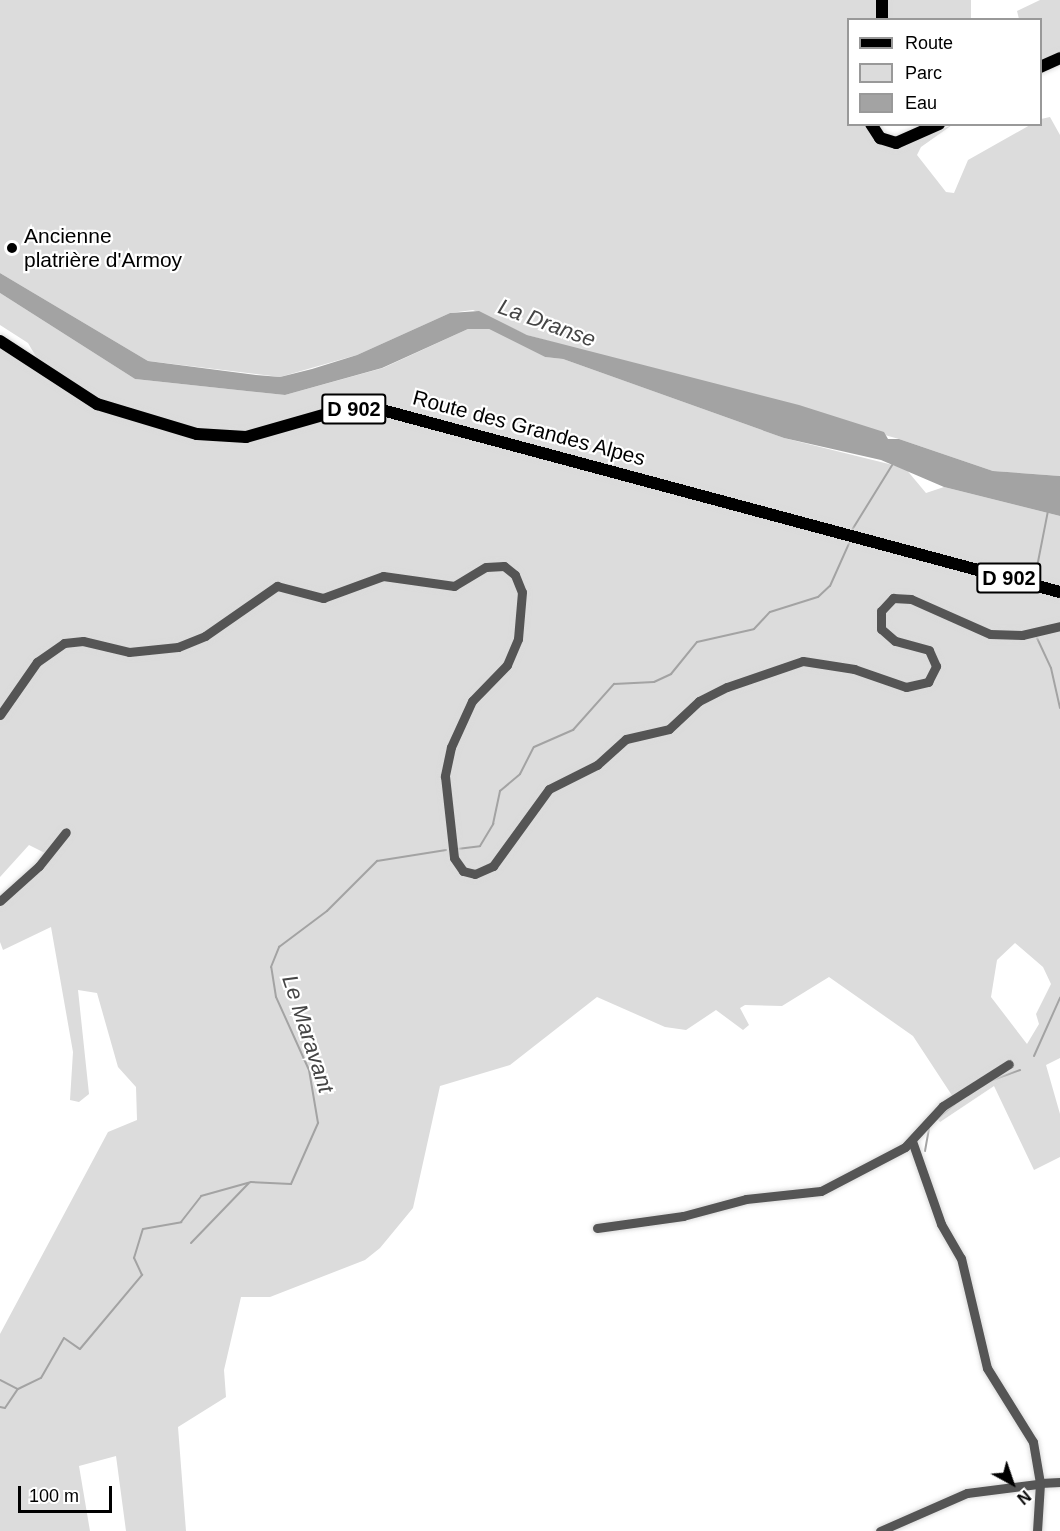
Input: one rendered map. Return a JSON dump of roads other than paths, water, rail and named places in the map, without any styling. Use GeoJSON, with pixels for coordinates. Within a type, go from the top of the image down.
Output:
{"type":"FeatureCollection","features":[{"type":"Feature","properties":{"kind":"main road"},"geometry":{"type":"LineString","coordinates":[[882,0],[882,18]]}},
{"type":"Feature","properties":{"kind":"main road"},"geometry":{"type":"LineString","coordinates":[[1042,67],[1060,58]]}},
{"type":"Feature","properties":{"kind":"main road"},"geometry":{"type":"LineString","coordinates":[[872,126],[880,138],[901,143],[935,126]]}},
{"type":"Feature","properties":{"kind":"main road","name":"Route des Grandes Alpes"},"geometry":{"type":"LineString","coordinates":[[0,341],[97,404],[196,434],[246,437],[334,412],[382,410],[846,532],[1060,592]]}},
{"type":"Feature","properties":{"kind":"street"},"geometry":{"type":"LineString","coordinates":[[0,715],[37,662],[64,643],[83,641],[129,652],[178,647],[205,636],[277,586],[319,598],[383,576],[454,586],[486,567],[504,566],[521,588],[518,639],[502,671],[472,701],[451,747],[445,776],[454,858],[463,871],[475,874],[493,866],[549,789],[597,765],[626,739],[669,729],[699,701],[727,687],[803,661],[854,669],[906,687],[928,682],[936,666],[929,650],[895,641],[881,629],[881,611],[893,598],[911,599],[990,634],[1022,635],[1060,626]]}},
{"type":"Feature","properties":{"kind":"street"},"geometry":{"type":"LineString","coordinates":[[0,901],[39,866],[66,832]]}},
{"type":"Feature","properties":{"kind":"street"},"geometry":{"type":"LineString","coordinates":[[597,1228],[683,1216],[746,1199],[816,1193],[912,1141],[943,1106],[1009,1064]]}},
{"type":"Feature","properties":{"kind":"street"},"geometry":{"type":"LineString","coordinates":[[912,1141],[940,1222],[961,1258],[985,1362],[1033,1442],[1038,1484],[1037,1531]]}},
{"type":"Feature","properties":{"kind":"street"},"geometry":{"type":"LineString","coordinates":[[880,1531],[967,1493],[1060,1482]]}},
{"type":"Feature","properties":{"kind":"water","name":"La Dranse"},"geometry":{"type":"Polygon","coordinates":[[[0,273],[148,361],[280,377],[357,355],[450,313],[479,311],[527,335],[799,405],[884,432],[888,439],[899,439],[993,471],[1060,476],[1060,516],[944,487],[881,460],[784,438],[563,359],[545,357],[489,329],[468,329],[382,368],[285,395],[135,379],[0,293],[0,273]]]}},
{"type":"Feature","properties":{"kind":"waterway","name":"Le Maravant"},"geometry":{"type":"LineString","coordinates":[[852,530],[894,462]]}},
{"type":"Feature","properties":{"kind":"waterway"},"geometry":{"type":"LineString","coordinates":[[1036,572],[1048,511]]}},
{"type":"Feature","properties":{"kind":"waterway","name":"Le Maravant"},"geometry":{"type":"LineString","coordinates":[[457,849],[480,846],[493,824],[500,791],[520,774],[534,747],[573,730],[614,684],[654,682],[671,674],[697,642],[754,629],[770,612],[818,597],[830,586],[851,539]]}},
{"type":"Feature","properties":{"kind":"waterway"},"geometry":{"type":"LineString","coordinates":[[1037,638],[1051,668],[1060,708]]}},
{"type":"Feature","properties":{"kind":"waterway","name":"Le Maravant"},"geometry":{"type":"LineString","coordinates":[[0,1407],[5,1408],[18,1389],[41,1378],[64,1338],[80,1349],[142,1275],[134,1258],[143,1229],[181,1222],[201,1196],[251,1182],[291,1184],[318,1123],[309,1070],[276,997],[271,967],[279,947],[327,911],[377,861],[446,850]]}},
{"type":"Feature","properties":{"kind":"waterway"},"geometry":{"type":"LineString","coordinates":[[1034,1056],[1060,998]]}},
{"type":"Feature","properties":{"kind":"waterway"},"geometry":{"type":"LineString","coordinates":[[990,1081],[1020,1070]]}},
{"type":"Feature","properties":{"kind":"waterway"},"geometry":{"type":"LineString","coordinates":[[937,1119],[955,1104]]}},
{"type":"Feature","properties":{"kind":"waterway"},"geometry":{"type":"LineString","coordinates":[[925,1151],[929,1128]]}},
{"type":"Feature","properties":{"kind":"waterway"},"geometry":{"type":"LineString","coordinates":[[191,1243],[249,1183]]}},
{"type":"Feature","properties":{"kind":"waterway"},"geometry":{"type":"LineString","coordinates":[[0,1380],[18,1389]]}},
{"type":"Feature","properties":{"kind":"place","name":"Ancienne platrière d'Armoy"},"geometry":{"type":"Point","coordinates":[12,248]}}]}
